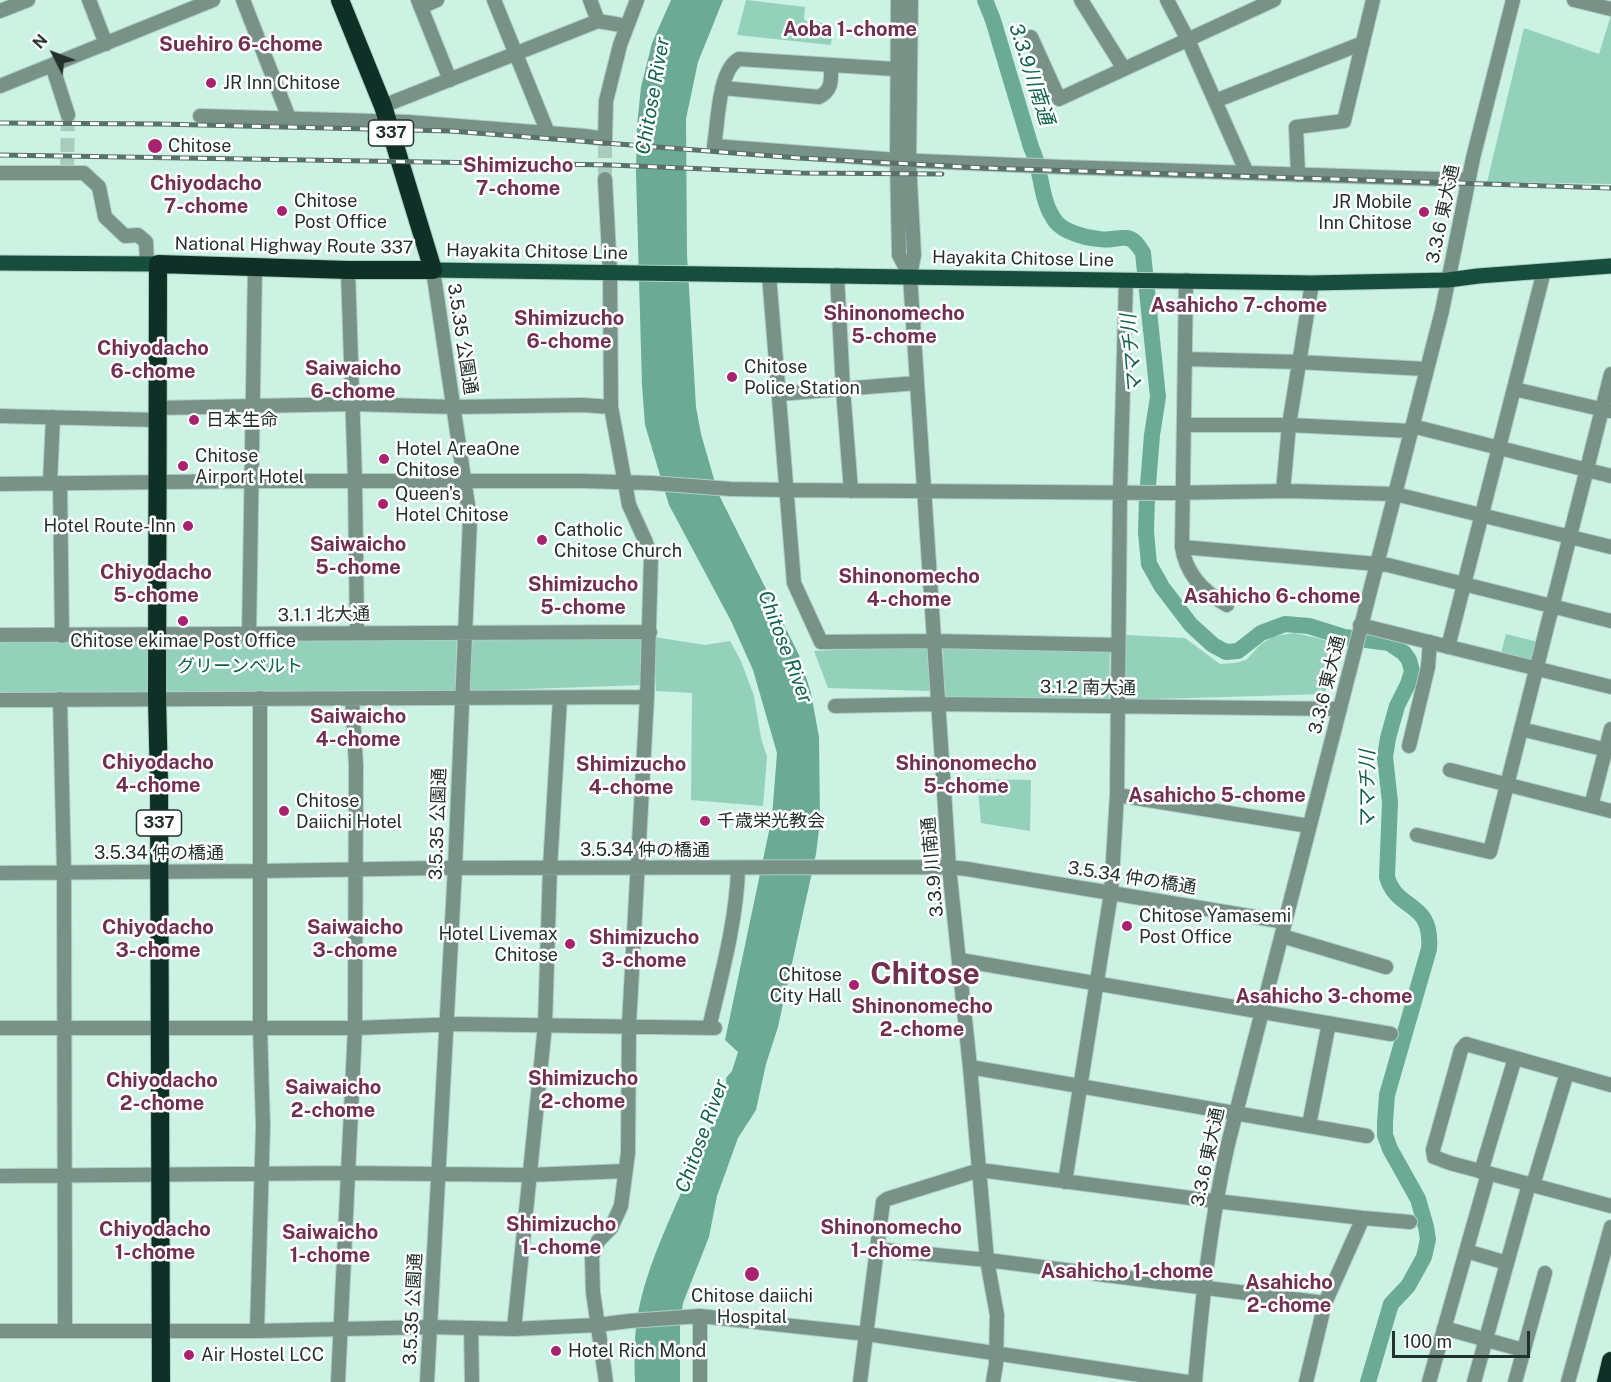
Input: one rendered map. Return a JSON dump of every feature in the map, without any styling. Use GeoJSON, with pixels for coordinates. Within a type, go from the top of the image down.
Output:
{"type":"FeatureCollection","features":[{"type":"Feature","properties":{"kind":"highway","name":"National Highway Route 337"},"geometry":{"type":"LineString","coordinates":[[161,1382],[157,414],[152,264],[348,270],[433,270],[385,114],[340,0]]}},
{"type":"Feature","properties":{"kind":"highway"},"geometry":{"type":"LineString","coordinates":[[1606,1382],[1611,1362]]}},
{"type":"Feature","properties":{"kind":"main road"},"geometry":{"type":"LineString","coordinates":[[0,263],[152,264]]}},
{"type":"Feature","properties":{"kind":"main road","name":"Hayakita Chitose Line"},"geometry":{"type":"LineString","coordinates":[[433,270],[1312,283],[1448,280],[1611,266]]}},
{"type":"Feature","properties":{"kind":"street"},"geometry":{"type":"LineString","coordinates":[[0,11],[28,0]]}},
{"type":"Feature","properties":{"kind":"street"},"geometry":{"type":"LineString","coordinates":[[89,0],[106,44]]}},
{"type":"Feature","properties":{"kind":"street"},"geometry":{"type":"LineString","coordinates":[[0,86],[213,0]]}},
{"type":"Feature","properties":{"kind":"street"},"geometry":{"type":"LineString","coordinates":[[243,0],[289,118]]}},
{"type":"Feature","properties":{"kind":"street"},"geometry":{"type":"LineString","coordinates":[[437,0],[420,3],[450,80]]}},
{"type":"Feature","properties":{"kind":"street"},"geometry":{"type":"LineString","coordinates":[[494,0],[548,133]]}},
{"type":"Feature","properties":{"kind":"street"},"geometry":{"type":"LineString","coordinates":[[590,0],[598,21]]}},
{"type":"Feature","properties":{"kind":"street"},"geometry":{"type":"LineString","coordinates":[[200,116],[289,118],[385,114],[606,139],[606,101],[620,45],[637,0]]}},
{"type":"Feature","properties":{"kind":"street"},"geometry":{"type":"LineString","coordinates":[[898,0],[904,70]]}},
{"type":"Feature","properties":{"kind":"street"},"geometry":{"type":"LineString","coordinates":[[910,276],[899,255],[904,70],[911,0]]}},
{"type":"Feature","properties":{"kind":"street"},"geometry":{"type":"LineString","coordinates":[[1081,0],[1124,69]]}},
{"type":"Feature","properties":{"kind":"street"},"geometry":{"type":"LineString","coordinates":[[1167,0],[1188,40],[1247,173]]}},
{"type":"Feature","properties":{"kind":"street"},"geometry":{"type":"LineString","coordinates":[[1031,37],[1059,99],[1188,40],[1251,5],[1275,0]]}},
{"type":"Feature","properties":{"kind":"street"},"geometry":{"type":"LineString","coordinates":[[1298,175],[1296,127],[1344,121],[1373,0]]}},
{"type":"Feature","properties":{"kind":"street","name":"3.3.6 東大通"},"geometry":{"type":"LineString","coordinates":[[1195,1382],[1203,1288],[1215,1201],[1412,429],[1513,0]]}},
{"type":"Feature","properties":{"kind":"street"},"geometry":{"type":"LineString","coordinates":[[1574,0],[1609,6]]}},
{"type":"Feature","properties":{"kind":"street"},"geometry":{"type":"LineString","coordinates":[[385,114],[450,80],[598,21],[627,26]]}},
{"type":"Feature","properties":{"kind":"street"},"geometry":{"type":"LineString","coordinates":[[1215,101],[1363,43]]}},
{"type":"Feature","properties":{"kind":"street"},"geometry":{"type":"LineString","coordinates":[[904,70],[739,59],[733,63],[724,78],[714,146],[903,160],[1033,166],[1469,180]]}},
{"type":"Feature","properties":{"kind":"street"},"geometry":{"type":"LineString","coordinates":[[52,65],[68,115]]}},
{"type":"Feature","properties":{"kind":"street"},"geometry":{"type":"LineString","coordinates":[[723,88],[819,97],[828,91],[831,85],[831,66]]}},
{"type":"Feature","properties":{"kind":"street"},"geometry":{"type":"LineString","coordinates":[[0,173],[84,173],[95,182],[102,196],[105,217],[125,236],[138,236],[146,242],[152,264]]}},
{"type":"Feature","properties":{"kind":"street"},"geometry":{"type":"LineString","coordinates":[[605,179],[614,272],[611,407],[629,506],[651,557],[648,697],[629,1025],[628,1153],[621,1206],[611,1228],[598,1241],[592,1257],[593,1292],[606,1382]]}},
{"type":"Feature","properties":{"kind":"street"},"geometry":{"type":"LineString","coordinates":[[249,635],[255,267]]}},
{"type":"Feature","properties":{"kind":"street"},"geometry":{"type":"LineString","coordinates":[[348,270],[357,632]]}},
{"type":"Feature","properties":{"kind":"street","name":"3.5.35 公園通"},"geometry":{"type":"LineString","coordinates":[[427,1382],[455,868],[470,519],[433,270]]}},
{"type":"Feature","properties":{"kind":"street"},"geometry":{"type":"LineString","coordinates":[[1448,647],[1544,271]]}},
{"type":"Feature","properties":{"kind":"street"},"geometry":{"type":"LineString","coordinates":[[769,275],[794,583],[821,642],[934,641],[1118,645]]}},
{"type":"Feature","properties":{"kind":"street"},"geometry":{"type":"LineString","coordinates":[[837,275],[851,491]]}},
{"type":"Feature","properties":{"kind":"street","name":"3.3.9 川南通"},"geometry":{"type":"LineString","coordinates":[[910,276],[949,867],[960,960],[987,1260],[997,1316],[997,1353],[993,1382]]}},
{"type":"Feature","properties":{"kind":"street"},"geometry":{"type":"LineString","coordinates":[[1065,1182],[1111,893],[1117,795],[1120,493],[1129,280]]}},
{"type":"Feature","properties":{"kind":"street"},"geometry":{"type":"LineString","coordinates":[[1186,280],[1182,547],[1184,561],[1196,580],[1210,596],[1227,605]]}},
{"type":"Feature","properties":{"kind":"street"},"geometry":{"type":"LineString","coordinates":[[1283,491],[1289,425],[1312,283]]}},
{"type":"Feature","properties":{"kind":"street"},"geometry":{"type":"LineString","coordinates":[[1185,359],[1426,369]]}},
{"type":"Feature","properties":{"kind":"street"},"geometry":{"type":"LineString","coordinates":[[1417,835],[1490,852],[1587,470],[1606,411],[1611,374]]}},
{"type":"Feature","properties":{"kind":"street"},"geometry":{"type":"LineString","coordinates":[[779,394],[917,383]]}},
{"type":"Feature","properties":{"kind":"street"},"geometry":{"type":"LineString","coordinates":[[1514,389],[1606,411]]}},
{"type":"Feature","properties":{"kind":"street"},"geometry":{"type":"LineString","coordinates":[[0,416],[157,414],[253,407],[353,404],[454,407],[583,405],[611,407]]}},
{"type":"Feature","properties":{"kind":"street"},"geometry":{"type":"LineString","coordinates":[[53,417],[62,636]]}},
{"type":"Feature","properties":{"kind":"street"},"geometry":{"type":"LineString","coordinates":[[1185,425],[1289,425],[1412,429],[1611,476]]}},
{"type":"Feature","properties":{"kind":"street"},"geometry":{"type":"LineString","coordinates":[[0,484],[355,480],[583,481],[786,490],[1120,493],[1283,491],[1395,494],[1611,547]]}},
{"type":"Feature","properties":{"kind":"street"},"geometry":{"type":"LineString","coordinates":[[1182,547],[1388,565],[1611,621]]}},
{"type":"Feature","properties":{"kind":"street"},"geometry":{"type":"LineString","coordinates":[[1359,630],[1430,642],[1611,687]]}},
{"type":"Feature","properties":{"kind":"street","name":"3.1.1 北大通"},"geometry":{"type":"LineString","coordinates":[[0,635],[650,632]]}},
{"type":"Feature","properties":{"kind":"street"},"geometry":{"type":"LineString","coordinates":[[1409,746],[1428,667],[1430,642]]}},
{"type":"Feature","properties":{"kind":"street"},"geometry":{"type":"LineString","coordinates":[[0,700],[260,698],[462,700],[648,697]]}},
{"type":"Feature","properties":{"kind":"street"},"geometry":{"type":"LineString","coordinates":[[257,1331],[263,1126],[260,1027],[260,698]]}},
{"type":"Feature","properties":{"kind":"street"},"geometry":{"type":"LineString","coordinates":[[514,1329],[545,1025],[550,868],[560,698]]}},
{"type":"Feature","properties":{"kind":"street"},"geometry":{"type":"LineString","coordinates":[[60,699],[64,871],[65,1330]]}},
{"type":"Feature","properties":{"kind":"street"},"geometry":{"type":"LineString","coordinates":[[338,1382],[355,1028],[356,765],[352,699]]}},
{"type":"Feature","properties":{"kind":"street","name":"3.1.2 南大通"},"geometry":{"type":"LineString","coordinates":[[835,706],[938,704],[1340,709]]}},
{"type":"Feature","properties":{"kind":"street"},"geometry":{"type":"LineString","coordinates":[[1521,729],[1608,751]]}},
{"type":"Feature","properties":{"kind":"street"},"geometry":{"type":"LineString","coordinates":[[1591,806],[1608,751],[1611,729]]}},
{"type":"Feature","properties":{"kind":"street"},"geometry":{"type":"LineString","coordinates":[[1450,771],[1611,811]]}},
{"type":"Feature","properties":{"kind":"street"},"geometry":{"type":"LineString","coordinates":[[1117,795],[1309,826]]}},
{"type":"Feature","properties":{"kind":"street"},"geometry":{"type":"LineString","coordinates":[[0,1028],[629,1025],[712,1028],[743,867]]}},
{"type":"Feature","properties":{"kind":"street","name":"3.5.34 仲の橋通"},"geometry":{"type":"LineString","coordinates":[[0,873],[455,868],[949,867],[1285,922]]}},
{"type":"Feature","properties":{"kind":"street"},"geometry":{"type":"LineString","coordinates":[[1282,936],[1386,967]]}},
{"type":"Feature","properties":{"kind":"street"},"geometry":{"type":"LineString","coordinates":[[960,960],[1391,1034]]}},
{"type":"Feature","properties":{"kind":"street"},"geometry":{"type":"LineString","coordinates":[[1309,1125],[1329,1023]]}},
{"type":"Feature","properties":{"kind":"street"},"geometry":{"type":"LineString","coordinates":[[1611,1085],[1466,1044],[1461,1050],[1433,1150],[1434,1157],[1484,1173],[1611,1206]]}},
{"type":"Feature","properties":{"kind":"street"},"geometry":{"type":"LineString","coordinates":[[1429,1382],[1466,1251],[1515,1058]]}},
{"type":"Feature","properties":{"kind":"street"},"geometry":{"type":"LineString","coordinates":[[970,1067],[1367,1136]]}},
{"type":"Feature","properties":{"kind":"street"},"geometry":{"type":"LineString","coordinates":[[1474,1382],[1507,1263],[1567,1073]]}},
{"type":"Feature","properties":{"kind":"street"},"geometry":{"type":"LineString","coordinates":[[860,1382],[883,1202],[980,1170],[1215,1201],[1410,1222]]}},
{"type":"Feature","properties":{"kind":"street"},"geometry":{"type":"LineString","coordinates":[[0,1176],[347,1173],[530,1175],[625,1172]]}},
{"type":"Feature","properties":{"kind":"street"},"geometry":{"type":"LineString","coordinates":[[1306,1382],[1325,1303],[1363,1218]]}},
{"type":"Feature","properties":{"kind":"street"},"geometry":{"type":"LineString","coordinates":[[1568,1382],[1611,1227]]}},
{"type":"Feature","properties":{"kind":"street"},"geometry":{"type":"LineString","coordinates":[[876,1249],[987,1260],[1325,1303]]}},
{"type":"Feature","properties":{"kind":"street"},"geometry":{"type":"LineString","coordinates":[[1466,1251],[1507,1263]]}},
{"type":"Feature","properties":{"kind":"street"},"geometry":{"type":"LineString","coordinates":[[1515,1382],[1545,1274]]}},
{"type":"Feature","properties":{"kind":"street"},"geometry":{"type":"LineString","coordinates":[[700,1316],[700,1382]]}},
{"type":"Feature","properties":{"kind":"street"},"geometry":{"type":"LineString","coordinates":[[0,1331],[257,1331],[429,1327],[514,1329],[700,1316],[867,1334],[1187,1382]]}},
{"type":"Feature","properties":{"kind":"street"},"geometry":{"type":"LineString","coordinates":[[471,1328],[472,1382]]}},
{"type":"Feature","properties":{"kind":"street"},"geometry":{"type":"LineString","coordinates":[[1444,1328],[1523,1350]]}},
{"type":"Feature","properties":{"kind":"green space"},"geometry":{"type":"Polygon","coordinates":[[[746,0],[805,7],[804,20],[833,25],[831,45],[737,35],[746,0]]]}},
{"type":"Feature","properties":{"kind":"green space"},"geometry":{"type":"Polygon","coordinates":[[[1611,15],[1611,184],[1487,182],[1524,28],[1599,54],[1611,15]]]}},
{"type":"Feature","properties":{"kind":"green space"},"geometry":{"type":"Polygon","coordinates":[[[1294,633],[1337,644],[1325,694],[1123,700],[1125,635],[1185,638],[1220,664],[1246,660],[1261,644],[1274,636],[1294,633]]]}},
{"type":"Feature","properties":{"kind":"green space"},"geometry":{"type":"Polygon","coordinates":[[[1506,634],[1538,642],[1532,665],[1500,657],[1506,634]]]}},
{"type":"Feature","properties":{"kind":"green space"},"geometry":{"type":"Polygon","coordinates":[[[654,637],[705,645],[730,641],[741,661],[754,696],[761,738],[767,757],[763,806],[691,800],[692,693],[656,691],[654,637]]]}},
{"type":"Feature","properties":{"kind":"green space"},"geometry":{"type":"Polygon","coordinates":[[[643,639],[643,685],[470,691],[471,640],[643,639]]]}},
{"type":"Feature","properties":{"kind":"green space","name":"グリーンベルト"},"geometry":{"type":"Polygon","coordinates":[[[0,640],[457,640],[455,690],[0,693],[0,640]]]}},
{"type":"Feature","properties":{"kind":"green space"},"geometry":{"type":"Polygon","coordinates":[[[927,646],[930,691],[828,688],[814,651],[927,646]]]}},
{"type":"Feature","properties":{"kind":"green space"},"geometry":{"type":"Polygon","coordinates":[[[943,647],[1110,648],[1109,702],[944,700],[943,647]]]}},
{"type":"Feature","properties":{"kind":"green space"},"geometry":{"type":"Polygon","coordinates":[[[977,779],[1031,780],[1030,831],[981,823],[977,779]]]}},
{"type":"Feature","properties":{"kind":"water","name":"Chitose River"},"geometry":{"type":"Polygon","coordinates":[[[671,0],[723,0],[698,62],[686,119],[687,254],[696,407],[701,434],[718,493],[799,655],[811,693],[819,737],[820,821],[816,854],[778,1027],[766,1064],[756,1110],[738,1138],[717,1196],[709,1237],[683,1303],[680,1326],[680,1382],[635,1382],[636,1328],[639,1306],[648,1274],[705,1133],[715,1122],[722,1108],[726,1092],[726,1078],[732,1071],[738,1052],[725,1040],[772,817],[777,753],[753,670],[731,621],[669,505],[645,425],[636,174],[637,126],[641,87],[652,43],[671,0]]]}},
{"type":"Feature","properties":{"kind":"waterway","name":"ママチ川"},"geometry":{"type":"LineString","coordinates":[[985,0],[1035,156],[1044,195],[1056,222],[1070,232],[1088,237],[1130,239],[1143,253],[1158,397],[1152,435],[1146,532],[1149,564],[1162,587],[1191,625],[1213,645],[1226,652],[1238,651],[1261,633],[1285,624],[1309,626],[1344,637],[1389,643],[1404,653],[1409,660],[1412,671],[1397,706],[1385,757],[1390,802],[1387,877],[1398,896],[1426,922],[1429,949],[1387,1095],[1385,1135],[1390,1149],[1418,1199],[1428,1239],[1424,1257],[1408,1286],[1391,1304],[1368,1382]]}},
{"type":"Feature","properties":{"kind":"tunnel"},"geometry":{"type":"LineString","coordinates":[[67,173],[68,115]]}},
{"type":"Feature","properties":{"kind":"tunnel"},"geometry":{"type":"LineString","coordinates":[[605,139],[605,179]]}},
{"type":"Feature","properties":{"kind":"railway"},"geometry":{"type":"LineString","coordinates":[[0,123],[158,124],[451,131],[799,158],[985,168],[1611,188]]}},
{"type":"Feature","properties":{"kind":"railway"},"geometry":{"type":"LineString","coordinates":[[0,155],[611,165],[800,173],[942,174]]}},
{"type":"Feature","properties":{"kind":"place","name":"JR Inn Chitose"},"geometry":{"type":"Point","coordinates":[211,83]}},
{"type":"Feature","properties":{"kind":"place","name":"Chitose"},"geometry":{"type":"Point","coordinates":[155,146]}},
{"type":"Feature","properties":{"kind":"place","name":"Chitose Post Office"},"geometry":{"type":"Point","coordinates":[282,211]}},
{"type":"Feature","properties":{"kind":"place","name":"JR Mobile Inn Chitose"},"geometry":{"type":"Point","coordinates":[1424,212]}},
{"type":"Feature","properties":{"kind":"place","name":"Chitose Police Station"},"geometry":{"type":"Point","coordinates":[732,377]}},
{"type":"Feature","properties":{"kind":"place","name":"日本生命"},"geometry":{"type":"Point","coordinates":[194,420]}},
{"type":"Feature","properties":{"kind":"place","name":"Hotel AreaOne Chitose"},"geometry":{"type":"Point","coordinates":[384,459]}},
{"type":"Feature","properties":{"kind":"place","name":"Chitose Airport Hotel"},"geometry":{"type":"Point","coordinates":[183,466]}},
{"type":"Feature","properties":{"kind":"place","name":"Queen's Hotel Chitose"},"geometry":{"type":"Point","coordinates":[383,504]}},
{"type":"Feature","properties":{"kind":"place","name":"Hotel Route-Inn"},"geometry":{"type":"Point","coordinates":[188,526]}},
{"type":"Feature","properties":{"kind":"place","name":"Catholic Chitose Church"},"geometry":{"type":"Point","coordinates":[542,540]}},
{"type":"Feature","properties":{"kind":"place","name":"Chitose ekimae Post Office"},"geometry":{"type":"Point","coordinates":[183,621]}},
{"type":"Feature","properties":{"kind":"place","name":"Chitose Daiichi Hotel"},"geometry":{"type":"Point","coordinates":[284,811]}},
{"type":"Feature","properties":{"kind":"place","name":"千歳栄光教会"},"geometry":{"type":"Point","coordinates":[705,821]}},
{"type":"Feature","properties":{"kind":"place","name":"Chitose Yamasemi Post Office"},"geometry":{"type":"Point","coordinates":[1127,926]}},
{"type":"Feature","properties":{"kind":"place","name":"Hotel Livemax Chitose"},"geometry":{"type":"Point","coordinates":[570,944]}},
{"type":"Feature","properties":{"kind":"place","name":"Chitose City Hall"},"geometry":{"type":"Point","coordinates":[854,985]}},
{"type":"Feature","properties":{"kind":"place","name":"Chitose daiichi Hospital"},"geometry":{"type":"Point","coordinates":[752,1274]}},
{"type":"Feature","properties":{"kind":"place","name":"Hotel Rich Mond"},"geometry":{"type":"Point","coordinates":[556,1351]}},
{"type":"Feature","properties":{"kind":"place","name":"Air Hostel LCC"},"geometry":{"type":"Point","coordinates":[189,1355]}},
{"type":"Feature","properties":{"kind":"district","name":"Aoba 1-chome"},"geometry":{"type":"Point","coordinates":[850,30]}},
{"type":"Feature","properties":{"kind":"district","name":"Suehiro 6-chome"},"geometry":{"type":"Point","coordinates":[241,45]}},
{"type":"Feature","properties":{"kind":"district","name":"Shimizucho 7-chome"},"geometry":{"type":"Point","coordinates":[518,178]}},
{"type":"Feature","properties":{"kind":"district","name":"Chiyodacho 7-chome"},"geometry":{"type":"Point","coordinates":[206,196]}},
{"type":"Feature","properties":{"kind":"district","name":"Asahicho 7-chome"},"geometry":{"type":"Point","coordinates":[1239,306]}},
{"type":"Feature","properties":{"kind":"district","name":"Shinonomecho 5-chome"},"geometry":{"type":"Point","coordinates":[894,326]}},
{"type":"Feature","properties":{"kind":"district","name":"Shimizucho 6-chome"},"geometry":{"type":"Point","coordinates":[569,330]}},
{"type":"Feature","properties":{"kind":"district","name":"Chiyodacho 6-chome"},"geometry":{"type":"Point","coordinates":[153,360]}},
{"type":"Feature","properties":{"kind":"district","name":"Saiwaicho 6-chome"},"geometry":{"type":"Point","coordinates":[353,380]}},
{"type":"Feature","properties":{"kind":"district","name":"Saiwaicho 5-chome"},"geometry":{"type":"Point","coordinates":[358,556]}},
{"type":"Feature","properties":{"kind":"district","name":"Chiyodacho 5-chome"},"geometry":{"type":"Point","coordinates":[156,584]}},
{"type":"Feature","properties":{"kind":"district","name":"Shinonomecho 4-chome"},"geometry":{"type":"Point","coordinates":[909,588]}},
{"type":"Feature","properties":{"kind":"district","name":"Shimizucho 5-chome"},"geometry":{"type":"Point","coordinates":[583,596]}},
{"type":"Feature","properties":{"kind":"district","name":"Asahicho 6-chome"},"geometry":{"type":"Point","coordinates":[1272,597]}},
{"type":"Feature","properties":{"kind":"district","name":"Saiwaicho 4-chome"},"geometry":{"type":"Point","coordinates":[358,728]}},
{"type":"Feature","properties":{"kind":"district","name":"Chiyodacho 4-chome"},"geometry":{"type":"Point","coordinates":[158,774]}},
{"type":"Feature","properties":{"kind":"district","name":"Shimizucho 4-chome"},"geometry":{"type":"Point","coordinates":[631,776]}},
{"type":"Feature","properties":{"kind":"district","name":"Shinonomecho 5-chome"},"geometry":{"type":"Point","coordinates":[966,776]}},
{"type":"Feature","properties":{"kind":"district","name":"Asahicho 5-chome"},"geometry":{"type":"Point","coordinates":[1217,796]}},
{"type":"Feature","properties":{"kind":"district","name":"Chiyodacho 3-chome"},"geometry":{"type":"Point","coordinates":[158,940]}},
{"type":"Feature","properties":{"kind":"district","name":"Saiwaicho 3-chome"},"geometry":{"type":"Point","coordinates":[355,940]}},
{"type":"Feature","properties":{"kind":"district","name":"Shimizucho 3-chome"},"geometry":{"type":"Point","coordinates":[644,950]}},
{"type":"Feature","properties":{"kind":"district","name":"Chitose"},"geometry":{"type":"Point","coordinates":[925,975]}},
{"type":"Feature","properties":{"kind":"district","name":"Asahicho 3-chome"},"geometry":{"type":"Point","coordinates":[1324,997]}},
{"type":"Feature","properties":{"kind":"district","name":"Shinonomecho 2-chome"},"geometry":{"type":"Point","coordinates":[922,1018]}},
{"type":"Feature","properties":{"kind":"district","name":"Shimizucho 2-chome"},"geometry":{"type":"Point","coordinates":[583,1090]}},
{"type":"Feature","properties":{"kind":"district","name":"Chiyodacho 2-chome"},"geometry":{"type":"Point","coordinates":[162,1092]}},
{"type":"Feature","properties":{"kind":"district","name":"Saiwaicho 2-chome"},"geometry":{"type":"Point","coordinates":[333,1100]}},
{"type":"Feature","properties":{"kind":"district","name":"Shimizucho 1-chome"},"geometry":{"type":"Point","coordinates":[561,1236]}},
{"type":"Feature","properties":{"kind":"district","name":"Shinonomecho 1-chome"},"geometry":{"type":"Point","coordinates":[891,1240]}},
{"type":"Feature","properties":{"kind":"district","name":"Chiyodacho 1-chome"},"geometry":{"type":"Point","coordinates":[155,1242]}},
{"type":"Feature","properties":{"kind":"district","name":"Saiwaicho 1-chome"},"geometry":{"type":"Point","coordinates":[330,1244]}},
{"type":"Feature","properties":{"kind":"district","name":"Asahicho 1-chome"},"geometry":{"type":"Point","coordinates":[1127,1272]}},
{"type":"Feature","properties":{"kind":"district","name":"Asahicho 2-chome"},"geometry":{"type":"Point","coordinates":[1289,1294]}},
{"type":"Feature","properties":{"kind":"water label","name":"3.3.9川南通"},"geometry":{"type":"Point","coordinates":[1031,74]}}]}
